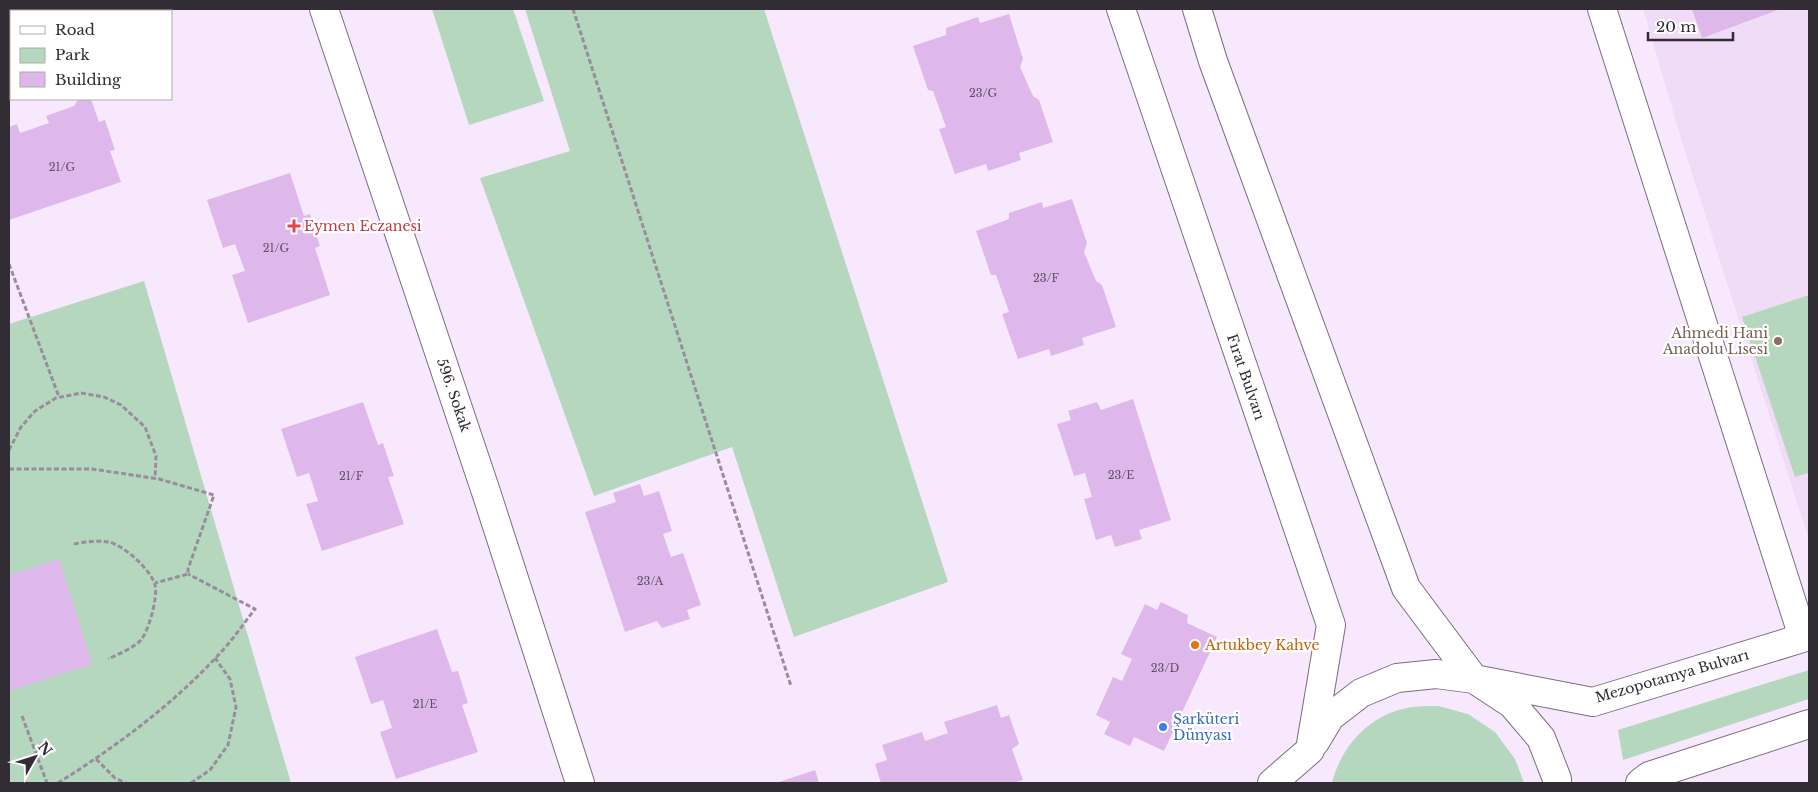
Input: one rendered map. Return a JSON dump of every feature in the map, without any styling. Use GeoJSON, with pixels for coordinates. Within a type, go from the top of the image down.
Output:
{"type":"FeatureCollection","features":[{"type":"Feature","properties":{"kind":"main road","name":"596. Sokak"},"geometry":{"type":"LineString","coordinates":[[324,9],[487,495],[580,783]]}},
{"type":"Feature","properties":{"kind":"main road","name":"Fırat Bulvarı"},"geometry":{"type":"LineString","coordinates":[[1121,9],[1330,625],[1310,750]]}},
{"type":"Feature","properties":{"kind":"main road"},"geometry":{"type":"LineString","coordinates":[[1197,9],[1213,61],[1406,588],[1474,679],[1512,704],[1541,738],[1557,778],[1557,783]]}},
{"type":"Feature","properties":{"kind":"main road"},"geometry":{"type":"LineString","coordinates":[[1602,9],[1806,636]]}},
{"type":"Feature","properties":{"kind":"main road","name":"Mezopotamya Bulvarı"},"geometry":{"type":"LineString","coordinates":[[1310,750],[1330,717],[1360,693],[1397,678],[1436,674],[1474,679],[1593,702],[1806,636]]}},
{"type":"Feature","properties":{"kind":"main road"},"geometry":{"type":"LineString","coordinates":[[1640,783],[1649,776],[1809,724]]}},
{"type":"Feature","properties":{"kind":"main road"},"geometry":{"type":"LineString","coordinates":[[1272,783],[1310,750]]}},
{"type":"Feature","properties":{"kind":"main road"},"geometry":{"type":"LineString","coordinates":[[1299,783],[1310,750]]}},
{"type":"Feature","properties":{"kind":"path"},"geometry":{"type":"LineString","coordinates":[[573,9],[791,686]]}},
{"type":"Feature","properties":{"kind":"path"},"geometry":{"type":"LineString","coordinates":[[9,264],[59,397]]}},
{"type":"Feature","properties":{"kind":"path"},"geometry":{"type":"LineString","coordinates":[[9,450],[21,427],[35,411],[56,398],[81,394],[104,397],[121,405],[145,427],[156,456],[155,479]]}},
{"type":"Feature","properties":{"kind":"path"},"geometry":{"type":"LineString","coordinates":[[9,469],[92,468],[155,479],[214,495],[188,569],[188,574]]}},
{"type":"Feature","properties":{"kind":"path"},"geometry":{"type":"LineString","coordinates":[[74,544],[92,541],[110,542],[127,551],[141,564],[155,583],[156,601],[141,640],[108,659]]}},
{"type":"Feature","properties":{"kind":"path"},"geometry":{"type":"LineString","coordinates":[[58,783],[96,759],[176,698],[215,658],[255,609],[188,574],[155,583]]}},
{"type":"Feature","properties":{"kind":"path"},"geometry":{"type":"LineString","coordinates":[[191,783],[210,770],[228,745],[236,707],[230,679],[215,658]]}},
{"type":"Feature","properties":{"kind":"path"},"geometry":{"type":"LineString","coordinates":[[22,716],[47,783]]}},
{"type":"Feature","properties":{"kind":"path"},"geometry":{"type":"LineString","coordinates":[[96,759],[115,778],[126,783]]}},
{"type":"Feature","properties":{"kind":"shaded area","name":"Ahmedi Hani Anadolu Lisesi"},"geometry":{"type":"Polygon","coordinates":[[[1643,9],[1809,9],[1809,540],[1682,142],[1643,9]]]}},
{"type":"Feature","properties":{"kind":"green space"},"geometry":{"type":"Polygon","coordinates":[[[432,9],[513,9],[544,101],[469,125],[432,9]]]}},
{"type":"Feature","properties":{"kind":"green space"},"geometry":{"type":"Polygon","coordinates":[[[525,9],[764,9],[948,582],[794,637],[732,447],[594,496],[480,178],[570,151],[525,9]]]}},
{"type":"Feature","properties":{"kind":"green space"},"geometry":{"type":"Polygon","coordinates":[[[144,281],[291,783],[9,783],[9,324],[144,281]]]}},
{"type":"Feature","properties":{"kind":"green space"},"geometry":{"type":"Polygon","coordinates":[[[1809,295],[1809,473],[1795,477],[1742,317],[1809,295]]]}},
{"type":"Feature","properties":{"kind":"green space"},"geometry":{"type":"Polygon","coordinates":[[[1809,670],[1809,699],[1623,760],[1618,730],[1809,670]]]}},
{"type":"Feature","properties":{"kind":"green space"},"geometry":{"type":"Polygon","coordinates":[[[1438,706],[1468,714],[1495,732],[1515,759],[1524,783],[1332,783],[1342,757],[1350,745],[1369,725],[1393,712],[1411,707],[1438,706]]]}},
{"type":"Feature","properties":{"kind":"building"},"geometry":{"type":"Polygon","coordinates":[[[1692,9],[1781,9],[1702,38],[1692,9]]]}},
{"type":"Feature","properties":{"kind":"building"},"geometry":{"type":"Polygon","coordinates":[[[1009,14],[1023,59],[1020,67],[1033,96],[1039,100],[1053,142],[1019,153],[1021,160],[988,171],[986,164],[955,174],[939,129],[946,127],[933,91],[928,90],[913,46],[946,35],[946,28],[978,17],[980,23],[1009,14]]]}},
{"type":"Feature","properties":{"kind":"building"},"geometry":{"type":"Polygon","coordinates":[[[78,100],[91,100],[99,122],[105,120],[115,150],[110,151],[121,182],[9,220],[9,127],[17,124],[20,133],[49,123],[46,116],[74,106],[78,100]]]}},
{"type":"Feature","properties":{"kind":"building"},"geometry":{"type":"Polygon","coordinates":[[[290,173],[304,216],[310,214],[320,246],[315,248],[330,295],[248,323],[232,275],[245,271],[235,244],[223,248],[207,200],[290,173]]]}},
{"type":"Feature","properties":{"kind":"building"},"geometry":{"type":"Polygon","coordinates":[[[1072,199],[1087,243],[1084,252],[1096,281],[1102,285],[1116,327],[1082,338],[1084,345],[1051,356],[1049,349],[1018,359],[1002,314],[1009,312],[996,275],[991,275],[976,231],[1009,219],[1009,213],[1042,202],[1043,208],[1072,199]]]}},
{"type":"Feature","properties":{"kind":"building"},"geometry":{"type":"Polygon","coordinates":[[[1133,399],[1171,520],[1139,530],[1142,539],[1115,547],[1111,535],[1096,540],[1084,499],[1092,497],[1085,473],[1074,476],[1057,424],[1071,420],[1068,411],[1097,402],[1101,410],[1133,399]]]}},
{"type":"Feature","properties":{"kind":"building"},"geometry":{"type":"Polygon","coordinates":[[[363,402],[378,445],[383,443],[394,476],[388,477],[404,524],[322,551],[306,504],[318,501],[309,473],[297,477],[281,429],[363,402]]]}},
{"type":"Feature","properties":{"kind":"building"},"geometry":{"type":"Polygon","coordinates":[[[640,484],[644,496],[659,491],[672,531],[663,534],[671,557],[683,553],[701,605],[687,610],[690,619],[662,628],[657,621],[625,632],[585,512],[616,502],[613,493],[640,484]]]}},
{"type":"Feature","properties":{"kind":"building"},"geometry":{"type":"Polygon","coordinates":[[[59,559],[92,664],[9,691],[9,575],[59,559]]]}},
{"type":"Feature","properties":{"kind":"building"},"geometry":{"type":"Polygon","coordinates":[[[1161,602],[1188,615],[1187,623],[1217,637],[1164,751],[1134,737],[1130,746],[1104,734],[1110,722],[1096,715],[1113,677],[1122,681],[1132,659],[1121,654],[1145,604],[1157,610],[1161,602]]]}},
{"type":"Feature","properties":{"kind":"building"},"geometry":{"type":"Polygon","coordinates":[[[437,629],[452,672],[458,671],[468,703],[462,705],[478,752],[396,779],[380,732],[392,728],[383,700],[371,704],[355,657],[437,629]]]}},
{"type":"Feature","properties":{"kind":"building"},"geometry":{"type":"Polygon","coordinates":[[[997,705],[1001,718],[1009,715],[1019,744],[1012,749],[1023,780],[1013,783],[881,783],[875,764],[887,760],[882,745],[922,732],[925,741],[948,733],[944,722],[997,705]]]}},
{"type":"Feature","properties":{"kind":"building"},"geometry":{"type":"Polygon","coordinates":[[[815,770],[819,783],[776,783],[815,770]]]}},
{"type":"Feature","properties":{"kind":"place","name":"Eymen Eczanesi"},"geometry":{"type":"Point","coordinates":[294,226]}},
{"type":"Feature","properties":{"kind":"place","name":"Ahmedi Hani Anadolu Lisesi"},"geometry":{"type":"Point","coordinates":[1778,341]}},
{"type":"Feature","properties":{"kind":"place","name":"Artukbey Kahve"},"geometry":{"type":"Point","coordinates":[1195,645]}},
{"type":"Feature","properties":{"kind":"place","name":"Şarküteri Dünyası"},"geometry":{"type":"Point","coordinates":[1163,727]}}]}
